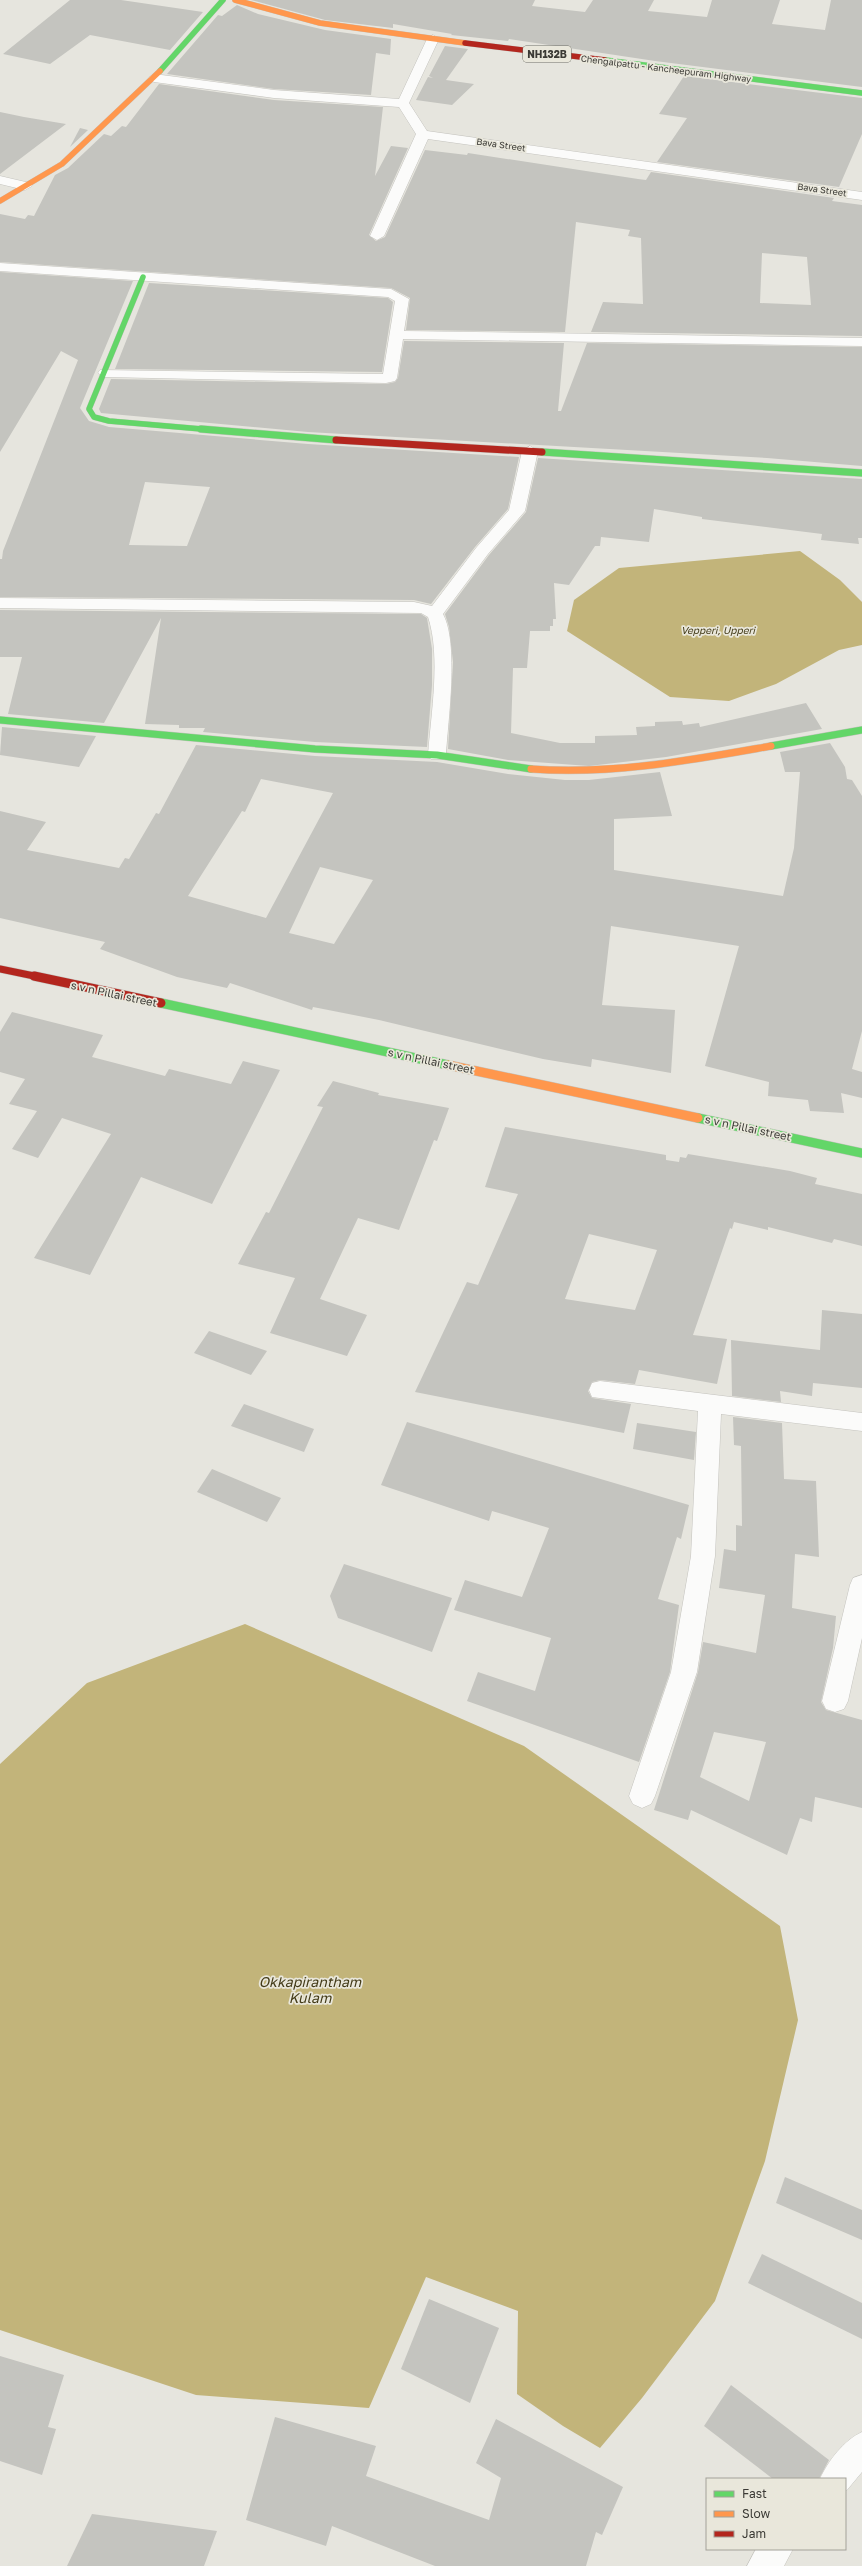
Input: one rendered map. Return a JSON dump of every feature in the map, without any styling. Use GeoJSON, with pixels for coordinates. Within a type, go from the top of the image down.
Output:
{"type":"FeatureCollection","features":[{"type":"Feature","properties":{"kind":"main road"},"geometry":{"type":"LineString","coordinates":[[0,201],[62,164],[154,78],[223,0]]}},
{"type":"Feature","properties":{"kind":"main road","name":"Chengalpattu - Kancheepuram Highway"},"geometry":{"type":"LineString","coordinates":[[235,0],[262,10],[325,25],[862,94]]}},
{"type":"Feature","properties":{"kind":"main road"},"geometry":{"type":"LineString","coordinates":[[143,277],[89,409],[94,417],[109,421],[308,438],[767,465],[862,473]]}},
{"type":"Feature","properties":{"kind":"main road"},"geometry":{"type":"LineString","coordinates":[[0,720],[316,749],[437,755],[508,767],[589,773],[666,764],[862,730]]}},
{"type":"Feature","properties":{"kind":"main road","name":"s v n Pillai street"},"geometry":{"type":"LineString","coordinates":[[0,969],[862,1153]]}},
{"type":"Feature","properties":{"kind":"street"},"geometry":{"type":"LineString","coordinates":[[403,104],[433,39]]}},
{"type":"Feature","properties":{"kind":"street"},"geometry":{"type":"LineString","coordinates":[[154,78],[242,90],[403,104]]}},
{"type":"Feature","properties":{"kind":"street"},"geometry":{"type":"LineString","coordinates":[[377,236],[423,134],[403,104]]}},
{"type":"Feature","properties":{"kind":"street","name":"Bava Street"},"geometry":{"type":"LineString","coordinates":[[423,134],[862,196]]}},
{"type":"Feature","properties":{"kind":"street"},"geometry":{"type":"LineString","coordinates":[[0,180],[25,186]]}},
{"type":"Feature","properties":{"kind":"street"},"geometry":{"type":"LineString","coordinates":[[0,267],[391,293],[402,299],[398,336],[390,378],[382,380],[105,373]]}},
{"type":"Feature","properties":{"kind":"street"},"geometry":{"type":"LineString","coordinates":[[398,336],[862,342]]}},
{"type":"Feature","properties":{"kind":"street"},"geometry":{"type":"LineString","coordinates":[[435,614],[482,551],[517,511],[530,451]]}},
{"type":"Feature","properties":{"kind":"street"},"geometry":{"type":"LineString","coordinates":[[0,602],[414,607],[426,609],[435,614],[440,624],[442,679],[437,755]]}},
{"type":"Feature","properties":{"kind":"street"},"geometry":{"type":"LineString","coordinates":[[600,1390],[862,1422]]}},
{"type":"Feature","properties":{"kind":"street"},"geometry":{"type":"LineString","coordinates":[[642,1796],[684,1672],[703,1556],[710,1404]]}},
{"type":"Feature","properties":{"kind":"street"},"geometry":{"type":"LineString","coordinates":[[835,1701],[862,1585]]}},
{"type":"Feature","properties":{"kind":"street"},"geometry":{"type":"LineString","coordinates":[[837,2478],[862,2448]]}},
{"type":"Feature","properties":{"kind":"street"},"geometry":{"type":"LineString","coordinates":[[763,2566],[776,2550]]}},
{"type":"Feature","properties":{"kind":"water","name":"Vepperi, Upperi"},"geometry":{"type":"Polygon","coordinates":[[[800,551],[840,580],[862,602],[862,645],[839,650],[776,684],[729,701],[670,697],[567,631],[574,600],[619,568],[800,551]]]}},
{"type":"Feature","properties":{"kind":"water","name":"Okkapirantham Kulam"},"geometry":{"type":"Polygon","coordinates":[[[245,1624],[524,1746],[780,1926],[798,2020],[765,2161],[715,2301],[642,2398],[600,2448],[563,2426],[517,2394],[518,2311],[426,2277],[369,2408],[196,2395],[0,2330],[0,1764],[87,1683],[245,1624]]]}},
{"type":"Feature","properties":{"kind":"building"},"geometry":{"type":"Polygon","coordinates":[[[70,0],[121,0],[203,12],[170,50],[90,35],[50,64],[3,54],[70,0]]]}},
{"type":"Feature","properties":{"kind":"building"},"geometry":{"type":"Polygon","coordinates":[[[251,0],[535,0],[532,6],[585,12],[593,0],[654,0],[648,11],[707,17],[712,0],[780,0],[772,24],[825,30],[831,0],[862,0],[862,87],[655,61],[509,39],[508,41],[451,35],[452,34],[393,24],[393,28],[325,20],[251,0]]]}},
{"type":"Feature","properties":{"kind":"building"},"geometry":{"type":"Polygon","coordinates":[[[237,5],[258,14],[325,30],[391,39],[390,55],[376,53],[371,95],[274,89],[167,74],[218,15],[222,16],[237,5]]]}},
{"type":"Feature","properties":{"kind":"building"},"geometry":{"type":"Polygon","coordinates":[[[445,46],[468,49],[446,80],[474,84],[452,105],[416,100],[428,77],[433,78],[429,76],[445,46]]]}},
{"type":"Feature","properties":{"kind":"building"},"geometry":{"type":"Polygon","coordinates":[[[684,76],[862,98],[862,134],[839,187],[657,162],[687,118],[659,114],[684,76]]]}},
{"type":"Feature","properties":{"kind":"building"},"geometry":{"type":"Polygon","coordinates":[[[159,84],[274,100],[383,107],[375,176],[391,146],[408,148],[369,235],[376,241],[385,237],[425,150],[467,155],[468,153],[646,180],[651,172],[834,198],[832,201],[862,205],[862,336],[591,332],[603,302],[643,304],[641,238],[628,236],[630,230],[576,222],[565,332],[406,330],[410,298],[391,288],[0,262],[0,214],[25,219],[28,215],[34,216],[55,175],[68,168],[104,134],[111,136],[122,126],[126,127],[159,84]],[[762,253],[760,303],[811,305],[807,257],[762,253]]]}},
{"type":"Feature","properties":{"kind":"building"},"geometry":{"type":"Polygon","coordinates":[[[0,112],[24,117],[66,124],[0,174],[0,112]]]}},
{"type":"Feature","properties":{"kind":"building"},"geometry":{"type":"Polygon","coordinates":[[[80,128],[88,130],[70,147],[80,128]]]}},
{"type":"Feature","properties":{"kind":"building"},"geometry":{"type":"Polygon","coordinates":[[[0,272],[133,281],[80,408],[89,421],[109,427],[308,444],[519,457],[508,509],[475,547],[431,604],[414,600],[0,597],[0,559],[2,559],[3,551],[78,360],[61,351],[0,452],[0,272]],[[145,482],[129,545],[187,546],[210,487],[145,482]]]}},
{"type":"Feature","properties":{"kind":"building"},"geometry":{"type":"Polygon","coordinates":[[[149,283],[388,298],[393,302],[382,372],[115,369],[149,283]]]}},
{"type":"Feature","properties":{"kind":"building"},"geometry":{"type":"Polygon","coordinates":[[[404,341],[564,343],[558,411],[561,411],[587,343],[862,347],[862,466],[767,458],[308,432],[101,413],[99,409],[111,379],[386,384],[395,382],[398,378],[404,341]]]}},
{"type":"Feature","properties":{"kind":"building"},"geometry":{"type":"Polygon","coordinates":[[[538,458],[862,479],[862,538],[858,538],[859,544],[821,540],[822,534],[702,519],[702,517],[654,509],[649,542],[601,537],[600,546],[595,546],[569,585],[554,583],[556,619],[553,619],[553,626],[550,626],[550,631],[530,631],[527,668],[513,668],[511,733],[560,743],[595,743],[595,736],[637,735],[636,727],[655,726],[655,722],[682,721],[683,725],[699,723],[700,727],[806,703],[822,729],[666,757],[589,766],[508,760],[448,749],[453,662],[449,627],[445,614],[489,555],[526,512],[538,458]]]}},
{"type":"Feature","properties":{"kind":"building"},"geometry":{"type":"Polygon","coordinates":[[[0,610],[421,614],[427,618],[432,649],[432,685],[427,747],[315,742],[203,732],[205,728],[179,728],[179,725],[145,724],[161,618],[104,723],[8,714],[22,657],[0,657],[0,610]]]}},
{"type":"Feature","properties":{"kind":"building"},"geometry":{"type":"Polygon","coordinates":[[[2,727],[96,736],[79,767],[0,755],[2,727]]]}},
{"type":"Feature","properties":{"kind":"building"},"geometry":{"type":"Polygon","coordinates":[[[830,743],[845,767],[847,779],[852,780],[862,796],[862,1031],[852,1069],[862,1072],[862,1098],[841,1093],[844,1113],[810,1111],[808,1100],[768,1096],[769,1082],[705,1066],[739,946],[611,926],[602,1005],[675,1010],[671,1073],[592,1059],[591,1067],[543,1059],[379,1020],[313,1007],[312,1010],[230,983],[227,988],[177,977],[100,949],[105,942],[0,918],[0,811],[46,822],[27,850],[119,868],[125,858],[129,859],[156,813],[159,814],[196,745],[315,756],[437,762],[508,774],[565,780],[589,780],[660,772],[672,816],[614,819],[614,870],[783,896],[794,848],[800,772],[785,772],[780,752],[830,743]],[[261,779],[245,812],[242,811],[188,896],[266,918],[333,793],[261,779]],[[320,867],[289,933],[334,944],[373,880],[320,867]]]}},
{"type":"Feature","properties":{"kind":"building"},"geometry":{"type":"Polygon","coordinates":[[[12,1012],[103,1035],[92,1057],[165,1076],[169,1069],[231,1084],[243,1061],[280,1070],[212,1204],[141,1177],[90,1275],[34,1258],[111,1134],[62,1118],[38,1158],[12,1149],[37,1111],[9,1104],[25,1079],[0,1072],[0,1032],[12,1012]]]}},
{"type":"Feature","properties":{"kind":"building"},"geometry":{"type":"Polygon","coordinates":[[[333,1081],[379,1093],[378,1095],[449,1108],[437,1141],[434,1140],[399,1230],[358,1218],[320,1299],[367,1315],[347,1356],[270,1333],[295,1278],[238,1264],[266,1212],[269,1213],[323,1107],[317,1106],[333,1081]]]}},
{"type":"Feature","properties":{"kind":"building"},"geometry":{"type":"Polygon","coordinates":[[[505,1127],[666,1155],[666,1160],[679,1162],[680,1157],[686,1158],[688,1154],[790,1171],[817,1178],[815,1184],[862,1194],[862,1246],[834,1239],[832,1243],[768,1227],[768,1230],[734,1222],[732,1229],[730,1228],[693,1335],[727,1339],[717,1384],[639,1370],[635,1384],[600,1380],[592,1382],[588,1391],[592,1398],[631,1404],[624,1433],[415,1392],[467,1282],[478,1285],[518,1194],[485,1187],[505,1127]],[[589,1234],[565,1299],[635,1310],[657,1250],[589,1234]]]}},
{"type":"Feature","properties":{"kind":"building"},"geometry":{"type":"Polygon","coordinates":[[[822,1310],[862,1314],[862,1388],[813,1383],[812,1396],[780,1391],[781,1402],[732,1396],[731,1340],[820,1350],[822,1310]]]}},
{"type":"Feature","properties":{"kind":"building"},"geometry":{"type":"Polygon","coordinates":[[[209,1331],[267,1351],[251,1375],[194,1353],[209,1331]]]}},
{"type":"Feature","properties":{"kind":"building"},"geometry":{"type":"Polygon","coordinates":[[[244,1404],[314,1429],[304,1452],[231,1426],[244,1404]]]}},
{"type":"Feature","properties":{"kind":"building"},"geometry":{"type":"Polygon","coordinates":[[[733,1417],[782,1423],[784,1479],[816,1481],[819,1557],[795,1554],[792,1608],[836,1616],[833,1648],[821,1702],[826,1710],[862,1720],[862,1808],[815,1797],[812,1822],[800,1818],[787,1855],[691,1810],[688,1820],[654,1810],[698,1672],[703,1642],[756,1653],[765,1595],[719,1588],[724,1549],[736,1551],[736,1525],[742,1526],[741,1446],[734,1445],[733,1417]],[[714,1732],[700,1777],[749,1801],[766,1742],[714,1732]]]}},
{"type":"Feature","properties":{"kind":"building"},"geometry":{"type":"Polygon","coordinates":[[[407,1422],[689,1505],[681,1539],[677,1537],[658,1599],[679,1605],[670,1672],[639,1762],[467,1701],[478,1672],[535,1691],[551,1638],[454,1610],[465,1580],[522,1597],[549,1528],[492,1511],[489,1521],[381,1485],[407,1422]]]}},
{"type":"Feature","properties":{"kind":"building"},"geometry":{"type":"Polygon","coordinates":[[[637,1423],[696,1432],[694,1460],[633,1449],[637,1423]]]}},
{"type":"Feature","properties":{"kind":"building"},"geometry":{"type":"Polygon","coordinates":[[[212,1469],[281,1498],[267,1522],[197,1492],[212,1469]]]}},
{"type":"Feature","properties":{"kind":"building"},"geometry":{"type":"Polygon","coordinates":[[[344,1564],[452,1598],[432,1652],[338,1618],[330,1596],[344,1564]]]}},
{"type":"Feature","properties":{"kind":"building"},"geometry":{"type":"Polygon","coordinates":[[[785,2177],[862,2210],[862,2240],[776,2203],[785,2177]]]}},
{"type":"Feature","properties":{"kind":"building"},"geometry":{"type":"Polygon","coordinates":[[[762,2254],[862,2303],[862,2339],[748,2283],[762,2254]]]}},
{"type":"Feature","properties":{"kind":"building"},"geometry":{"type":"Polygon","coordinates":[[[429,2299],[499,2328],[470,2403],[401,2369],[429,2299]]]}},
{"type":"Feature","properties":{"kind":"building"},"geometry":{"type":"Polygon","coordinates":[[[0,2356],[64,2375],[48,2427],[56,2429],[42,2475],[0,2461],[0,2356]]]}},
{"type":"Feature","properties":{"kind":"building"},"geometry":{"type":"Polygon","coordinates":[[[731,2385],[829,2460],[820,2478],[772,2478],[704,2426],[731,2385]]]}},
{"type":"Feature","properties":{"kind":"building"},"geometry":{"type":"Polygon","coordinates":[[[275,2417],[376,2446],[366,2476],[489,2520],[501,2478],[476,2463],[496,2419],[623,2487],[602,2535],[596,2532],[586,2566],[435,2566],[332,2526],[326,2546],[246,2520],[275,2417]]]}},
{"type":"Feature","properties":{"kind":"building"},"geometry":{"type":"Polygon","coordinates":[[[92,2514],[217,2531],[204,2566],[67,2566],[92,2514]]]}},
{"type":"Feature","properties":{"kind":"traffic: fast"},"geometry":{"type":"LineString","coordinates":[[160,71],[223,0]]}},
{"type":"Feature","properties":{"kind":"traffic: fast"},"geometry":{"type":"LineString","coordinates":[[605,60],[862,93]]}},
{"type":"Feature","properties":{"kind":"traffic: fast"},"geometry":{"type":"LineString","coordinates":[[143,277],[89,409],[94,417],[109,421],[336,440]]}},
{"type":"Feature","properties":{"kind":"traffic: fast"},"geometry":{"type":"LineString","coordinates":[[542,452],[862,473]]}},
{"type":"Feature","properties":{"kind":"traffic: fast"},"geometry":{"type":"LineString","coordinates":[[0,720],[315,749],[437,755],[531,769]]}},
{"type":"Feature","properties":{"kind":"traffic: fast"},"geometry":{"type":"LineString","coordinates":[[771,746],[862,730]]}},
{"type":"Feature","properties":{"kind":"traffic: fast"},"geometry":{"type":"LineString","coordinates":[[161,1003],[448,1065]]}},
{"type":"Feature","properties":{"kind":"traffic: fast"},"geometry":{"type":"LineString","coordinates":[[698,1118],[862,1153]]}},
{"type":"Feature","properties":{"kind":"traffic: slow"},"geometry":{"type":"LineString","coordinates":[[235,0],[291,17],[320,23],[465,43]]}},
{"type":"Feature","properties":{"kind":"traffic: slow"},"geometry":{"type":"LineString","coordinates":[[0,201],[62,164],[160,71]]}},
{"type":"Feature","properties":{"kind":"traffic: slow"},"geometry":{"type":"LineString","coordinates":[[531,769],[561,771],[621,769],[681,762],[771,746]]}},
{"type":"Feature","properties":{"kind":"traffic: slow"},"geometry":{"type":"LineString","coordinates":[[448,1065],[698,1118]]}},
{"type":"Feature","properties":{"kind":"traffic: jam"},"geometry":{"type":"LineString","coordinates":[[465,43],[605,60]]}},
{"type":"Feature","properties":{"kind":"traffic: jam"},"geometry":{"type":"LineString","coordinates":[[336,440],[542,452]]}},
{"type":"Feature","properties":{"kind":"traffic: jam"},"geometry":{"type":"LineString","coordinates":[[0,969],[161,1003]]}}]}
